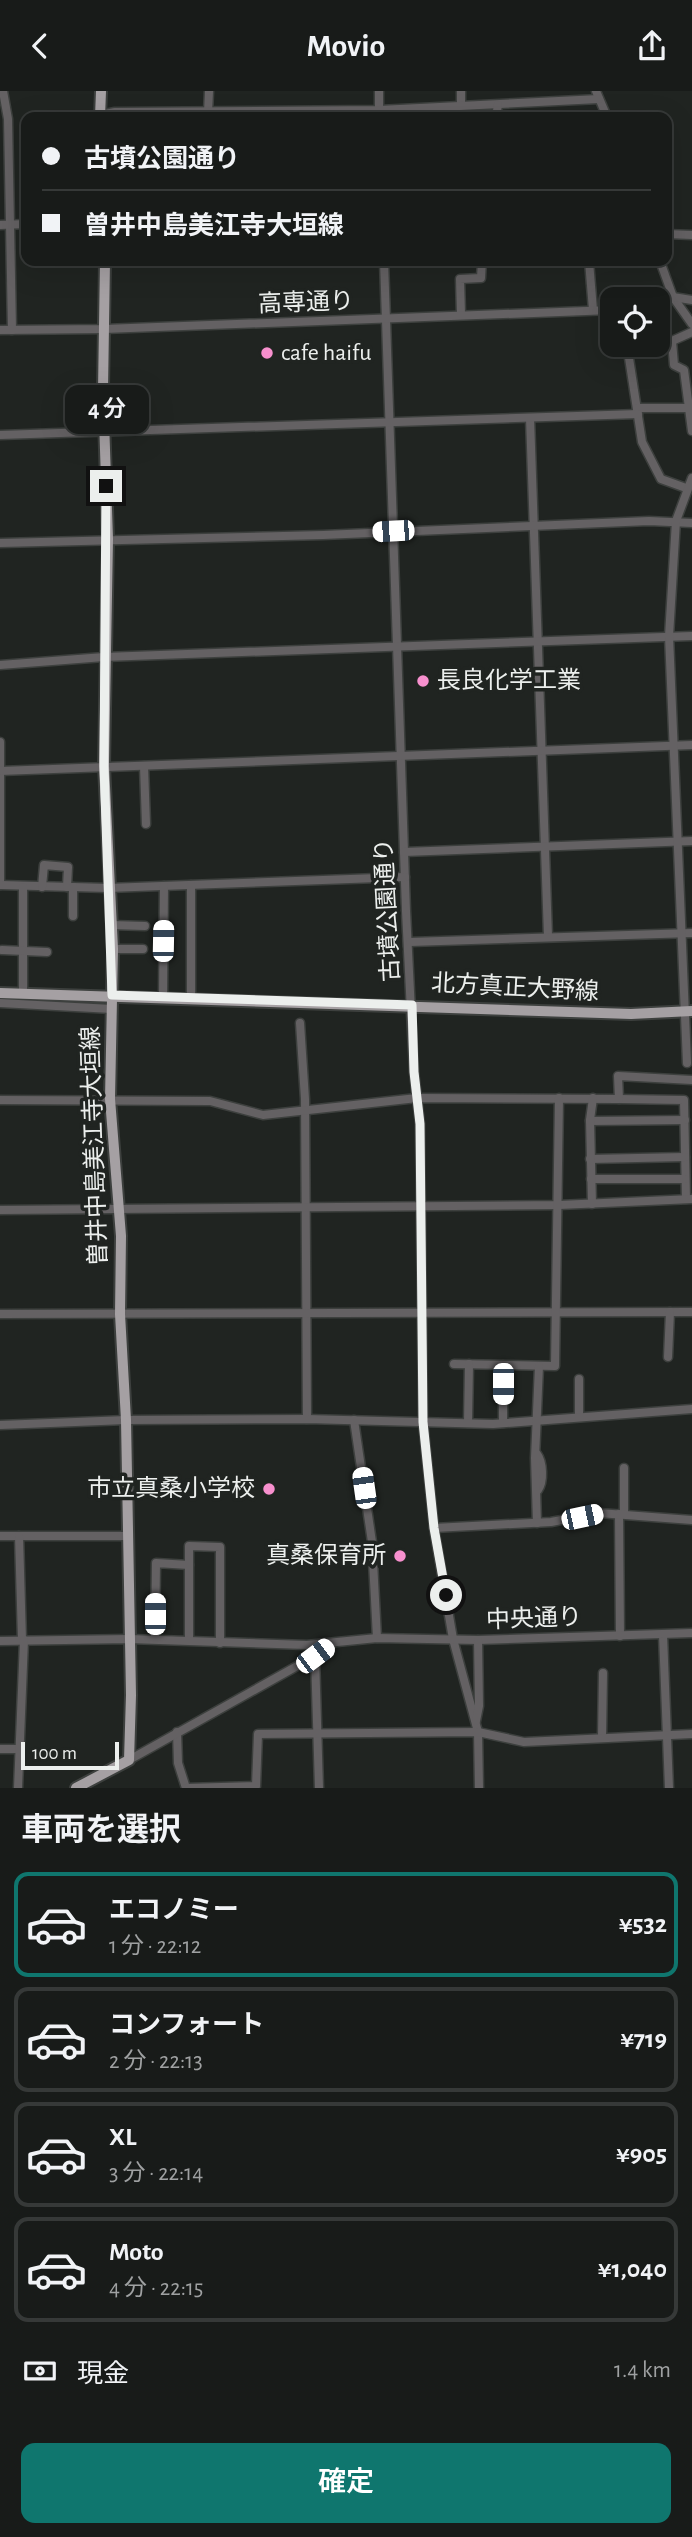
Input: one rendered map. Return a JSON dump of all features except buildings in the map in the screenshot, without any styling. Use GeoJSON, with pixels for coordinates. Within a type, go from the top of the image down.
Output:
{"type":"FeatureCollection","features":[{"type":"Feature","properties":{"kind":"main road"},"geometry":{"type":"LineString","coordinates":[[100,112],[101,91]]}},
{"type":"Feature","properties":{"kind":"main road","name":"曽井中島美江寺大垣線"},"geometry":{"type":"LineString","coordinates":[[105,266],[104,433],[108,539],[104,766],[113,949],[110,1099],[120,1208],[129,1759]]}},
{"type":"Feature","properties":{"kind":"main road","name":"北方真正大野線"},"geometry":{"type":"LineString","coordinates":[[0,993],[631,1014],[688,1012]]}},
{"type":"Feature","properties":{"kind":"main road"},"geometry":{"type":"LineString","coordinates":[[76,1788],[129,1759]]}},
{"type":"Feature","properties":{"kind":"street"},"geometry":{"type":"LineString","coordinates":[[3,91],[12,330]]}},
{"type":"Feature","properties":{"kind":"street"},"geometry":{"type":"LineString","coordinates":[[208,112],[209,91]]}},
{"type":"Feature","properties":{"kind":"street"},"geometry":{"type":"LineString","coordinates":[[379,91],[379,112]]}},
{"type":"Feature","properties":{"kind":"street"},"geometry":{"type":"LineString","coordinates":[[461,91],[461,105]]}},
{"type":"Feature","properties":{"kind":"street"},"geometry":{"type":"LineString","coordinates":[[397,112],[597,95],[605,112]]}},
{"type":"Feature","properties":{"kind":"street"},"geometry":{"type":"LineString","coordinates":[[497,112],[498,105]]}},
{"type":"Feature","properties":{"kind":"street"},"geometry":{"type":"LineString","coordinates":[[0,225],[21,224]]}},
{"type":"Feature","properties":{"kind":"street"},"geometry":{"type":"LineString","coordinates":[[672,233],[692,235]]}},
{"type":"Feature","properties":{"kind":"street","name":"古墳公園通り"},"geometry":{"type":"LineString","coordinates":[[384,266],[400,755],[422,1206],[423,1422],[434,1528],[453,1639],[478,1732],[479,1788]]}},
{"type":"Feature","properties":{"kind":"street"},"geometry":{"type":"LineString","coordinates":[[461,314],[460,279],[481,278],[482,266]]}},
{"type":"Feature","properties":{"kind":"street"},"geometry":{"type":"LineString","coordinates":[[589,266],[593,310]]}},
{"type":"Feature","properties":{"kind":"street"},"geometry":{"type":"LineString","coordinates":[[662,266],[673,297],[692,324]]}},
{"type":"Feature","properties":{"kind":"street"},"geometry":{"type":"LineString","coordinates":[[670,298],[692,300]]}},
{"type":"Feature","properties":{"kind":"street","name":"高専通り"},"geometry":{"type":"LineString","coordinates":[[0,330],[104,330],[600,310]]}},
{"type":"Feature","properties":{"kind":"street"},"geometry":{"type":"LineString","coordinates":[[692,332],[672,341],[674,365],[684,370],[692,431]]}},
{"type":"Feature","properties":{"kind":"street"},"geometry":{"type":"LineString","coordinates":[[629,357],[642,442],[655,473],[661,479],[690,483],[676,521],[669,636],[688,1012],[687,1063]]}},
{"type":"Feature","properties":{"kind":"street"},"geometry":{"type":"LineString","coordinates":[[0,435],[530,418],[690,408]]}},
{"type":"Feature","properties":{"kind":"street"},"geometry":{"type":"LineString","coordinates":[[530,418],[548,936]]}},
{"type":"Feature","properties":{"kind":"street"},"geometry":{"type":"LineString","coordinates":[[0,543],[534,528],[676,521],[692,523]]}},
{"type":"Feature","properties":{"kind":"street"},"geometry":{"type":"LineString","coordinates":[[0,665],[104,657],[536,644],[692,636]]}},
{"type":"Feature","properties":{"kind":"street"},"geometry":{"type":"LineString","coordinates":[[0,742],[1,885],[108,888],[405,877]]}},
{"type":"Feature","properties":{"kind":"street"},"geometry":{"type":"LineString","coordinates":[[1,771],[692,745]]}},
{"type":"Feature","properties":{"kind":"street"},"geometry":{"type":"LineString","coordinates":[[144,766],[146,824]]}},
{"type":"Feature","properties":{"kind":"street"},"geometry":{"type":"LineString","coordinates":[[404,852],[692,841]]}},
{"type":"Feature","properties":{"kind":"street"},"geometry":{"type":"LineString","coordinates":[[42,887],[44,865],[68,867],[73,916]]}},
{"type":"Feature","properties":{"kind":"street"},"geometry":{"type":"LineString","coordinates":[[163,997],[164,885]]}},
{"type":"Feature","properties":{"kind":"street"},"geometry":{"type":"LineString","coordinates":[[191,885],[191,998]]}},
{"type":"Feature","properties":{"kind":"street"},"geometry":{"type":"LineString","coordinates":[[23,887],[23,993]]}},
{"type":"Feature","properties":{"kind":"street"},"geometry":{"type":"LineString","coordinates":[[111,925],[145,926]]}},
{"type":"Feature","properties":{"kind":"street"},"geometry":{"type":"LineString","coordinates":[[410,942],[692,933]]}},
{"type":"Feature","properties":{"kind":"street"},"geometry":{"type":"LineString","coordinates":[[113,949],[143,949]]}},
{"type":"Feature","properties":{"kind":"street"},"geometry":{"type":"LineString","coordinates":[[2,950],[47,952]]}},
{"type":"Feature","properties":{"kind":"street"},"geometry":{"type":"LineString","coordinates":[[0,1003],[112,1009]]}},
{"type":"Feature","properties":{"kind":"street"},"geometry":{"type":"LineString","coordinates":[[300,1023],[305,1112],[307,1419]]}},
{"type":"Feature","properties":{"kind":"street"},"geometry":{"type":"LineString","coordinates":[[619,1099],[618,1076],[692,1080]]}},
{"type":"Feature","properties":{"kind":"street"},"geometry":{"type":"LineString","coordinates":[[0,1100],[110,1099],[116,1103],[210,1101],[263,1115],[417,1098],[684,1100],[685,1178],[689,1199],[559,1205],[0,1210]]}},
{"type":"Feature","properties":{"kind":"street"},"geometry":{"type":"LineString","coordinates":[[454,1364],[555,1366],[559,1098]]}},
{"type":"Feature","properties":{"kind":"street"},"geometry":{"type":"LineString","coordinates":[[592,1204],[590,1121],[593,1098]]}},
{"type":"Feature","properties":{"kind":"street"},"geometry":{"type":"LineString","coordinates":[[590,1121],[685,1120]]}},
{"type":"Feature","properties":{"kind":"street"},"geometry":{"type":"LineString","coordinates":[[590,1159],[685,1157]]}},
{"type":"Feature","properties":{"kind":"street"},"geometry":{"type":"LineString","coordinates":[[591,1179],[685,1178]]}},
{"type":"Feature","properties":{"kind":"street"},"geometry":{"type":"LineString","coordinates":[[668,1357],[670,1312]]}},
{"type":"Feature","properties":{"kind":"street"},"geometry":{"type":"LineString","coordinates":[[0,1314],[692,1312]]}},
{"type":"Feature","properties":{"kind":"street"},"geometry":{"type":"LineString","coordinates":[[468,1423],[469,1364]]}},
{"type":"Feature","properties":{"kind":"street"},"geometry":{"type":"LineString","coordinates":[[503,1365],[503,1423]]}},
{"type":"Feature","properties":{"kind":"street"},"geometry":{"type":"LineString","coordinates":[[537,1523],[538,1490],[535,1483],[539,1366]]}},
{"type":"Feature","properties":{"kind":"street"},"geometry":{"type":"LineString","coordinates":[[579,1379],[579,1417]]}},
{"type":"Feature","properties":{"kind":"street"},"geometry":{"type":"LineString","coordinates":[[0,1425],[125,1420],[307,1419],[503,1423],[692,1409]]}},
{"type":"Feature","properties":{"kind":"street"},"geometry":{"type":"LineString","coordinates":[[354,1420],[372,1542],[377,1638]]}},
{"type":"Feature","properties":{"kind":"street"},"geometry":{"type":"LineString","coordinates":[[620,1636],[624,1468]]}},
{"type":"Feature","properties":{"kind":"street"},"geometry":{"type":"LineString","coordinates":[[434,1528],[537,1523],[600,1513],[692,1520]]}},
{"type":"Feature","properties":{"kind":"street"},"geometry":{"type":"LineString","coordinates":[[0,1537],[127,1535]]}},
{"type":"Feature","properties":{"kind":"street"},"geometry":{"type":"LineString","coordinates":[[18,1788],[17,1749],[23,1640],[19,1536]]}},
{"type":"Feature","properties":{"kind":"street"},"geometry":{"type":"LineString","coordinates":[[189,1640],[189,1546],[220,1547],[220,1643]]}},
{"type":"Feature","properties":{"kind":"street"},"geometry":{"type":"LineString","coordinates":[[155,1639],[156,1563],[189,1565]]}},
{"type":"Feature","properties":{"kind":"street","name":"中央通り"},"geometry":{"type":"LineString","coordinates":[[0,1641],[155,1639],[220,1643],[334,1643],[377,1638],[478,1640],[692,1633]]}},
{"type":"Feature","properties":{"kind":"street"},"geometry":{"type":"LineString","coordinates":[[663,1635],[669,1788]]}},
{"type":"Feature","properties":{"kind":"street"},"geometry":{"type":"LineString","coordinates":[[475,1721],[479,1706],[478,1640]]}},
{"type":"Feature","properties":{"kind":"street"},"geometry":{"type":"LineString","coordinates":[[129,1759],[334,1643]]}},
{"type":"Feature","properties":{"kind":"street"},"geometry":{"type":"LineString","coordinates":[[315,1656],[319,1734],[318,1788]]}},
{"type":"Feature","properties":{"kind":"street"},"geometry":{"type":"LineString","coordinates":[[602,1737],[603,1673]]}},
{"type":"Feature","properties":{"kind":"street"},"geometry":{"type":"LineString","coordinates":[[177,1732],[178,1763],[186,1788],[256,1786],[258,1734],[478,1732],[524,1742],[692,1734]]}},
{"type":"Feature","properties":{"kind":"street"},"geometry":{"type":"LineString","coordinates":[[0,1749],[17,1749]]}},
{"type":"Feature","properties":{"kind":"place","name":"cafe haifu"},"geometry":{"type":"Point","coordinates":[267,353]}},
{"type":"Feature","properties":{"kind":"place","name":"長良化学工業"},"geometry":{"type":"Point","coordinates":[423,681]}},
{"type":"Feature","properties":{"kind":"place","name":"市立真桑小学校"},"geometry":{"type":"Point","coordinates":[269,1489]}},
{"type":"Feature","properties":{"kind":"place","name":"真桑保育所"},"geometry":{"type":"Point","coordinates":[400,1556]}},
{"type":"Feature","properties":{"kind":"route"},"geometry":{"type":"LineString","coordinates":[[106,486],[108,539],[104,766],[113,949],[112,995],[412,1005],[414,1072],[420,1124],[423,1422],[434,1528],[446,1595]]}}]}
